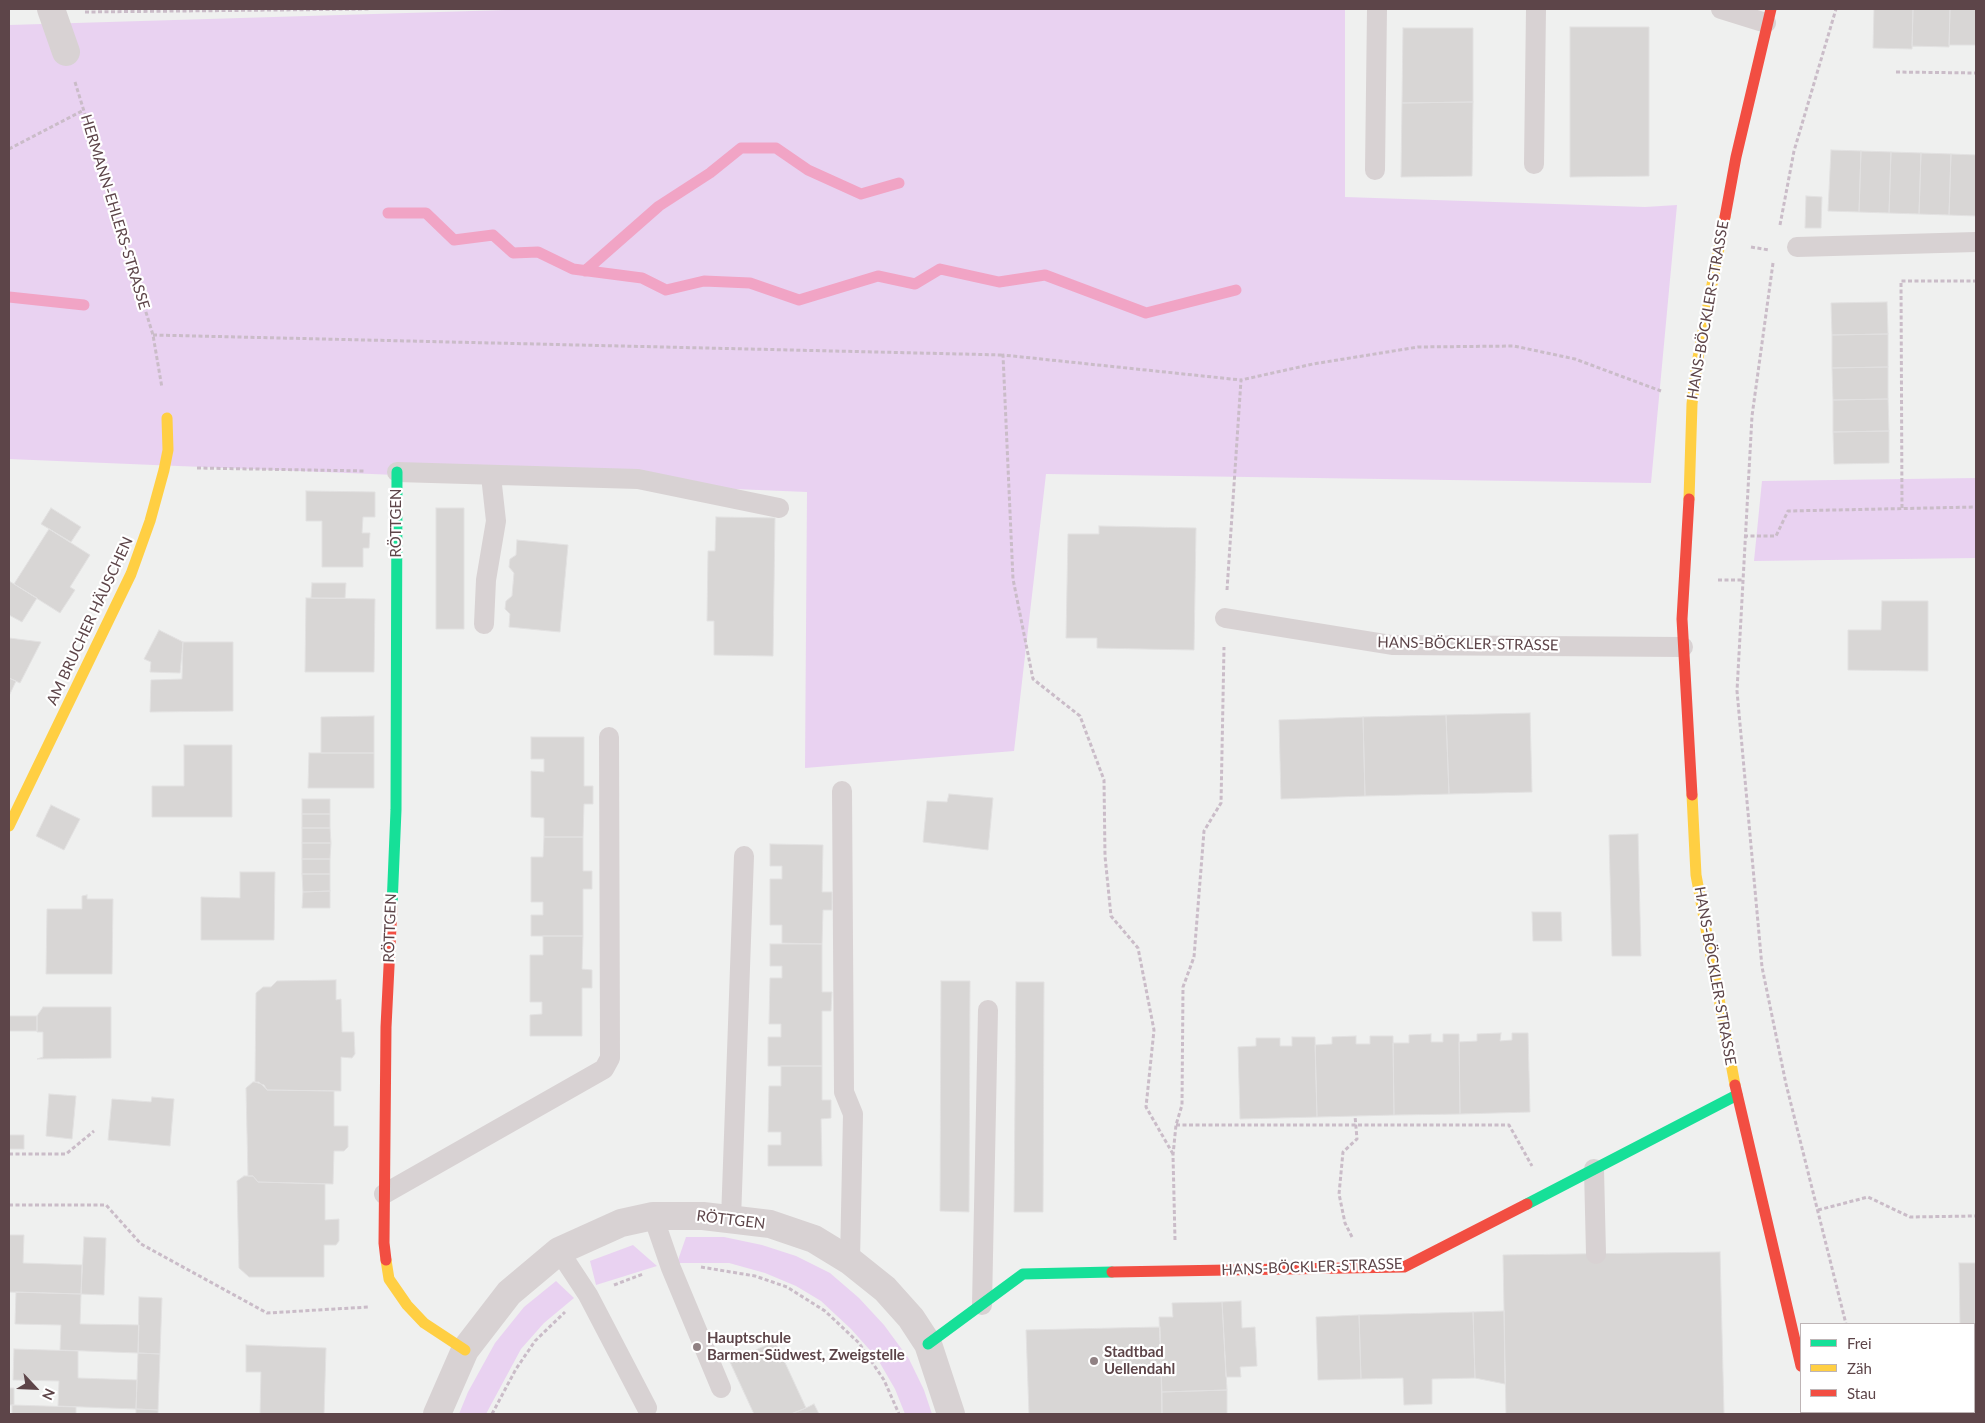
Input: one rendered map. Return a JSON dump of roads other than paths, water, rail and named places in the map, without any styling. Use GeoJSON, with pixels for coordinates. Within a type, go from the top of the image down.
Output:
{"type":"FeatureCollection","features":[{"type":"Feature","properties":{"kind":"street"},"geometry":{"type":"LineString","coordinates":[[52,11],[66,52]]}},
{"type":"Feature","properties":{"kind":"street","name":"HANS-BÖCKLER-STRASSE"},"geometry":{"type":"LineString","coordinates":[[1768,16],[1736,157],[1697,363],[1692,404],[1688,536],[1682,619],[1696,875],[1737,1095],[1800,1362]]}},
{"type":"Feature","properties":{"kind":"street","name":"AM BRUCHER HÄUSCHEN"},"geometry":{"type":"LineString","coordinates":[[9,826],[131,574],[145,536],[164,470],[168,450],[167,418]]}},
{"type":"Feature","properties":{"kind":"street","name":"RÖTTGEN"},"geometry":{"type":"LineString","coordinates":[[397,472],[396,810],[386,1028],[384,1243],[389,1279],[407,1305],[424,1323],[465,1350]]}},
{"type":"Feature","properties":{"kind":"street","name":"HANS-BÖCKLER-STRASSE"},"geometry":{"type":"LineString","coordinates":[[928,1344],[1023,1274],[1404,1267],[1737,1095]]}},
{"type":"Feature","properties":{"kind":"street","name":"RÖTTGEN"},"geometry":{"type":"LineString","coordinates":[[437,1414],[465,1350],[509,1293],[558,1252],[621,1223],[653,1216],[703,1216],[770,1224],[814,1239],[850,1261],[885,1289],[911,1318],[928,1344],[951,1414]]}},
{"type":"Feature","properties":{"kind":"lane"},"geometry":{"type":"LineString","coordinates":[[1375,170],[1377,9]]}},
{"type":"Feature","properties":{"kind":"lane"},"geometry":{"type":"LineString","coordinates":[[1534,164],[1536,9]]}},
{"type":"Feature","properties":{"kind":"lane"},"geometry":{"type":"LineString","coordinates":[[1721,9],[1768,16]]}},
{"type":"Feature","properties":{"kind":"lane"},"geometry":{"type":"LineString","coordinates":[[1796,247],[1976,242]]}},
{"type":"Feature","properties":{"kind":"lane"},"geometry":{"type":"LineString","coordinates":[[397,472],[638,480],[780,508]]}},
{"type":"Feature","properties":{"kind":"lane"},"geometry":{"type":"LineString","coordinates":[[484,624],[486,580],[496,521],[491,476]]}},
{"type":"Feature","properties":{"kind":"lane","name":"HANS-BÖCKLER-STRASSE"},"geometry":{"type":"LineString","coordinates":[[1225,618],[1392,645],[1683,647]]}},
{"type":"Feature","properties":{"kind":"lane"},"geometry":{"type":"LineString","coordinates":[[384,1194],[604,1069],[610,1058],[609,738]]}},
{"type":"Feature","properties":{"kind":"lane"},"geometry":{"type":"LineString","coordinates":[[842,790],[844,1092],[853,1114],[850,1261]]}},
{"type":"Feature","properties":{"kind":"lane"},"geometry":{"type":"LineString","coordinates":[[731,1219],[744,856]]}},
{"type":"Feature","properties":{"kind":"lane"},"geometry":{"type":"LineString","coordinates":[[982,1306],[988,1010]]}},
{"type":"Feature","properties":{"kind":"lane"},"geometry":{"type":"LineString","coordinates":[[1594,1169],[1596,1254]]}},
{"type":"Feature","properties":{"kind":"lane"},"geometry":{"type":"LineString","coordinates":[[653,1216],[671,1268],[721,1388]]}},
{"type":"Feature","properties":{"kind":"lane"},"geometry":{"type":"LineString","coordinates":[[558,1252],[588,1295],[647,1408]]}},
{"type":"Feature","properties":{"kind":"waterway"},"geometry":{"type":"LineString","coordinates":[[585,271],[659,206],[710,173],[741,148],[776,148],[808,170],[861,194],[899,183]]}},
{"type":"Feature","properties":{"kind":"waterway"},"geometry":{"type":"LineString","coordinates":[[388,213],[426,213],[454,240],[493,235],[513,253],[538,252],[573,269],[642,278],[666,290],[704,281],[750,283],[799,300],[878,276],[915,284],[940,269],[999,282],[1045,275],[1146,313],[1236,290]]}},
{"type":"Feature","properties":{"kind":"waterway"},"geometry":{"type":"LineString","coordinates":[[9,297],[84,305]]}},
{"type":"Feature","properties":{"kind":"place","name":"Hauptschule Barmen-Südwest, Zweigstelle"},"geometry":{"type":"Point","coordinates":[697,1347]}},
{"type":"Feature","properties":{"kind":"place","name":"Stadtbad Uellendahl"},"geometry":{"type":"Point","coordinates":[1094,1361]}}]}
